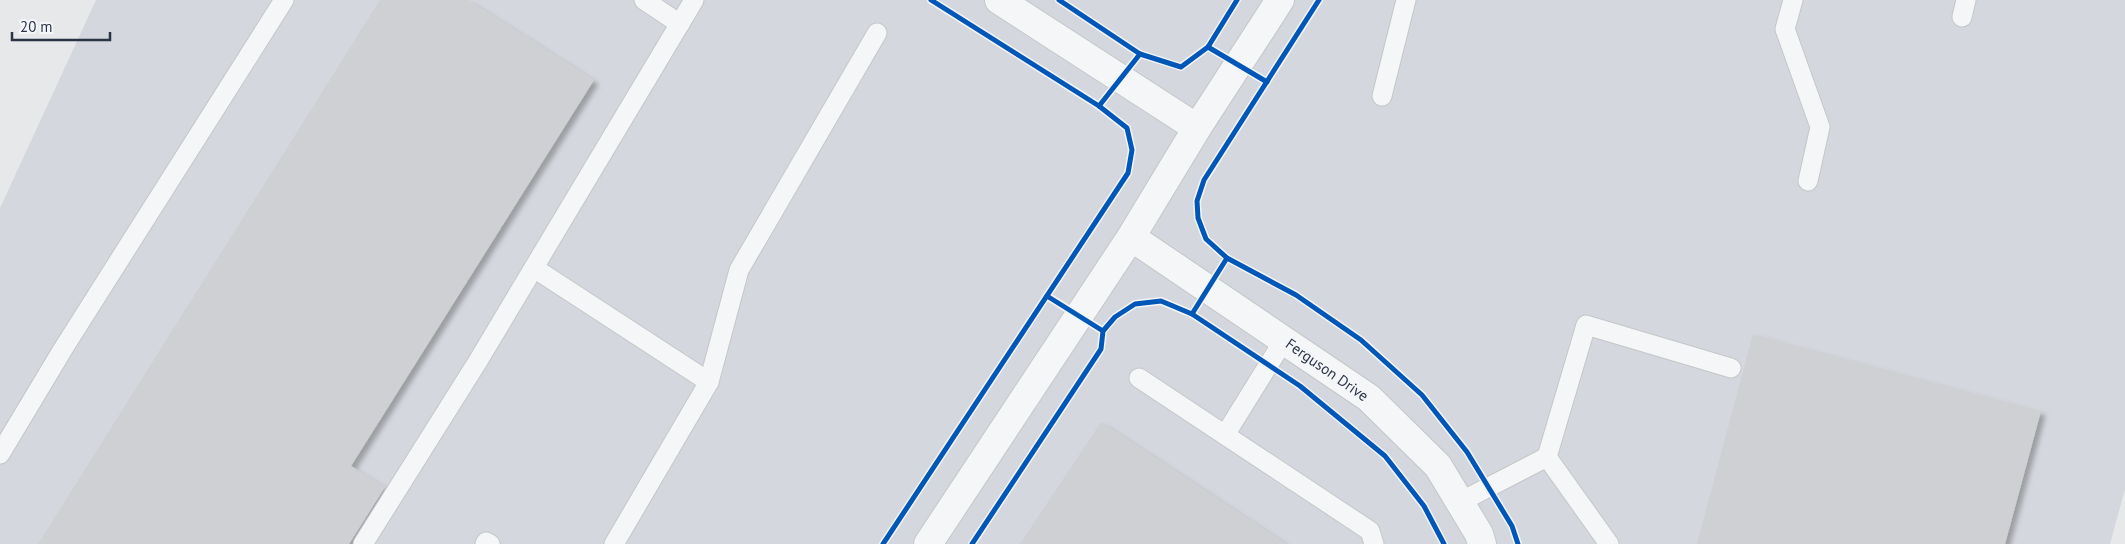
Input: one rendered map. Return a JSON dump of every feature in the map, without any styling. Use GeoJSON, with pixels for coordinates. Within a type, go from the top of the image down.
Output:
{"type":"FeatureCollection","features":[{"type":"Feature","properties":{"kind":"street"},"geometry":{"type":"LineString","coordinates":[[999,0],[1197,128]]}},
{"type":"Feature","properties":{"kind":"street"},"geometry":{"type":"LineString","coordinates":[[928,544],[1131,237],[1197,128],[1280,0]]}},
{"type":"Feature","properties":{"kind":"street","name":"Ferguson Drive"},"geometry":{"type":"LineString","coordinates":[[1131,237],[1369,398],[1438,466],[1482,544]]}},
{"type":"Feature","properties":{"kind":"lane"},"geometry":{"type":"LineString","coordinates":[[0,454],[63,349],[284,0]]}},
{"type":"Feature","properties":{"kind":"lane"},"geometry":{"type":"LineString","coordinates":[[644,0],[680,24]]}},
{"type":"Feature","properties":{"kind":"lane"},"geometry":{"type":"LineString","coordinates":[[363,544],[478,361],[694,0]]}},
{"type":"Feature","properties":{"kind":"lane"},"geometry":{"type":"LineString","coordinates":[[1382,96],[1406,0]]}},
{"type":"Feature","properties":{"kind":"lane"},"geometry":{"type":"LineString","coordinates":[[1793,0],[1785,29],[1820,127],[1808,181]]}},
{"type":"Feature","properties":{"kind":"lane"},"geometry":{"type":"LineString","coordinates":[[614,544],[709,382],[739,270],[877,33]]}},
{"type":"Feature","properties":{"kind":"lane"},"geometry":{"type":"LineString","coordinates":[[534,268],[709,382]]}},
{"type":"Feature","properties":{"kind":"lane"},"geometry":{"type":"LineString","coordinates":[[1460,502],[1547,457],[1586,325],[1731,368]]}},
{"type":"Feature","properties":{"kind":"lane"},"geometry":{"type":"LineString","coordinates":[[1225,434],[1284,340]]}},
{"type":"Feature","properties":{"kind":"lane"},"geometry":{"type":"LineString","coordinates":[[1140,378],[1370,531],[1374,544]]}},
{"type":"Feature","properties":{"kind":"lane"},"geometry":{"type":"LineString","coordinates":[[1547,457],[1609,544]]}},
{"type":"Feature","properties":{"kind":"lane"},"geometry":{"type":"LineString","coordinates":[[485,544],[486,542],[490,544]]}},
{"type":"Feature","properties":{"kind":"shaded area"},"geometry":{"type":"Polygon","coordinates":[[[96,0],[2125,0],[2125,489],[2110,544],[0,544],[0,208],[96,0]]]}},
{"type":"Feature","properties":{"kind":"building"},"geometry":{"type":"Polygon","coordinates":[[[380,0],[468,0],[594,80],[351,466],[385,487],[349,544],[38,544],[380,0]]]}},
{"type":"Feature","properties":{"kind":"building"},"geometry":{"type":"Polygon","coordinates":[[[1753,334],[2041,411],[2005,544],[1697,544],[1753,334]]]}},
{"type":"Feature","properties":{"kind":"building"},"geometry":{"type":"Polygon","coordinates":[[[1101,422],[1286,544],[1020,544],[1101,422]]]}},
{"type":"Feature","properties":{"kind":"cycle path"},"geometry":{"type":"LineString","coordinates":[[883,544],[1128,173],[1132,150],[1127,128],[1099,106],[931,0]]}},
{"type":"Feature","properties":{"kind":"cycle path"},"geometry":{"type":"LineString","coordinates":[[1059,0],[1140,54],[1181,67],[1208,47],[1237,0]]}},
{"type":"Feature","properties":{"kind":"cycle path"},"geometry":{"type":"LineString","coordinates":[[1319,0],[1204,180],[1197,201],[1198,218],[1206,239],[1227,258],[1296,295],[1361,340],[1422,395],[1467,452],[1512,526],[1518,544]]}},
{"type":"Feature","properties":{"kind":"cycle path"},"geometry":{"type":"LineString","coordinates":[[1208,47],[1267,82]]}},
{"type":"Feature","properties":{"kind":"cycle path"},"geometry":{"type":"LineString","coordinates":[[1099,106],[1140,54]]}},
{"type":"Feature","properties":{"kind":"cycle path"},"geometry":{"type":"LineString","coordinates":[[1192,314],[1227,258]]}},
{"type":"Feature","properties":{"kind":"cycle path"},"geometry":{"type":"LineString","coordinates":[[1047,296],[1103,331]]}},
{"type":"Feature","properties":{"kind":"cycle path"},"geometry":{"type":"LineString","coordinates":[[972,544],[1101,349],[1103,331],[1115,317],[1135,304],[1161,301],[1192,314],[1300,386],[1385,456],[1424,506],[1444,544]]}}]}
